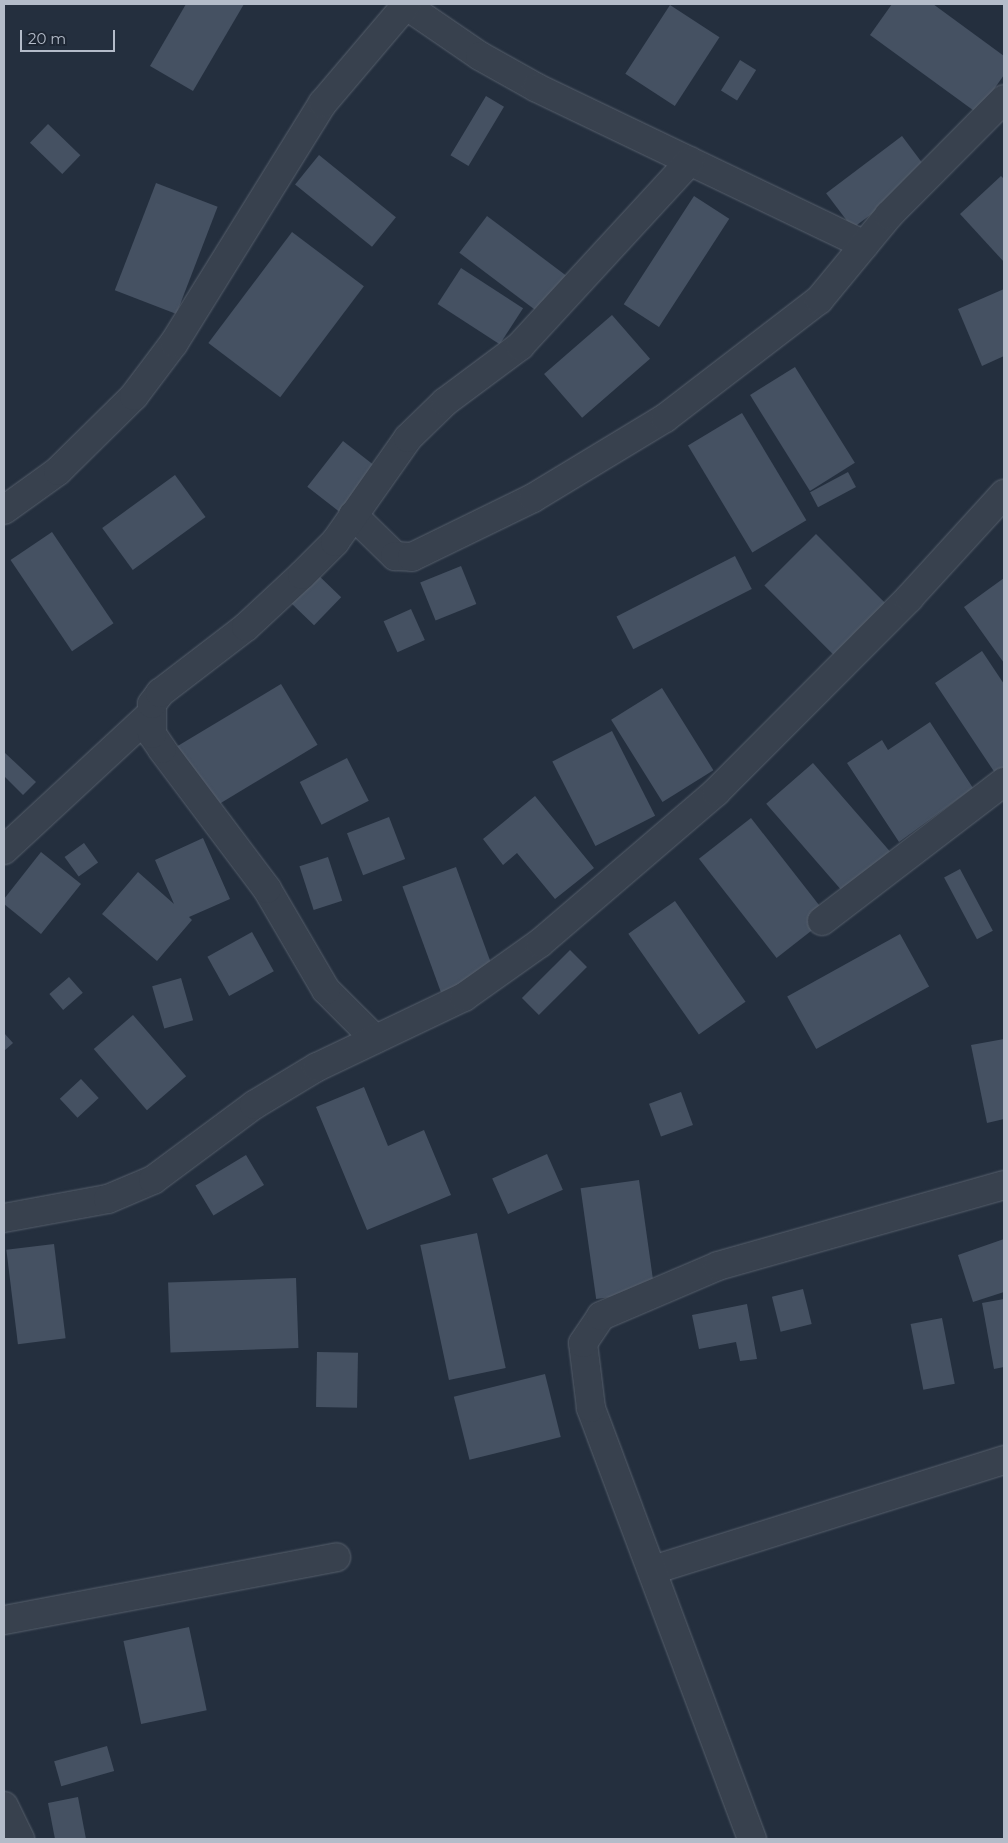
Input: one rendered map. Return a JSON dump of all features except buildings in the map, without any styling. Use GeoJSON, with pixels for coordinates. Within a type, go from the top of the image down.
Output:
{"type":"FeatureCollection","features":[{"type":"Feature","properties":{"kind":"street"},"geometry":{"type":"LineString","coordinates":[[4,510],[58,471],[134,396],[174,343],[322,103],[405,4],[480,56],[537,88],[864,245]]}},
{"type":"Feature","properties":{"kind":"street"},"geometry":{"type":"LineString","coordinates":[[353,515],[400,559],[469,533],[673,413],[793,324],[839,279],[864,245],[1004,99]]}},
{"type":"Feature","properties":{"kind":"street"},"geometry":{"type":"LineString","coordinates":[[375,1039],[326,990],[267,889],[157,742],[150,715],[152,704],[160,693],[246,627],[335,542],[408,438],[445,402],[520,346],[690,160]]}},
{"type":"Feature","properties":{"kind":"street"},"geometry":{"type":"LineString","coordinates":[[4,1218],[108,1199],[154,1180],[254,1105],[317,1067],[464,997],[540,943],[610,885],[716,792],[909,598],[1004,494]]}},
{"type":"Feature","properties":{"kind":"street"},"geometry":{"type":"LineString","coordinates":[[4,850],[150,715]]}},
{"type":"Feature","properties":{"kind":"street"},"geometry":{"type":"LineString","coordinates":[[822,921],[1004,782]]}},
{"type":"Feature","properties":{"kind":"street"},"geometry":{"type":"LineString","coordinates":[[752,1839],[592,1408],[583,1343],[601,1316],[718,1266],[1004,1185]]}},
{"type":"Feature","properties":{"kind":"street"},"geometry":{"type":"LineString","coordinates":[[653,1570],[1004,1460]]}},
{"type":"Feature","properties":{"kind":"street"},"geometry":{"type":"LineString","coordinates":[[4,1620],[336,1557]]}},
{"type":"Feature","properties":{"kind":"street"},"geometry":{"type":"LineString","coordinates":[[4,1806],[14,1837]]}}]}
